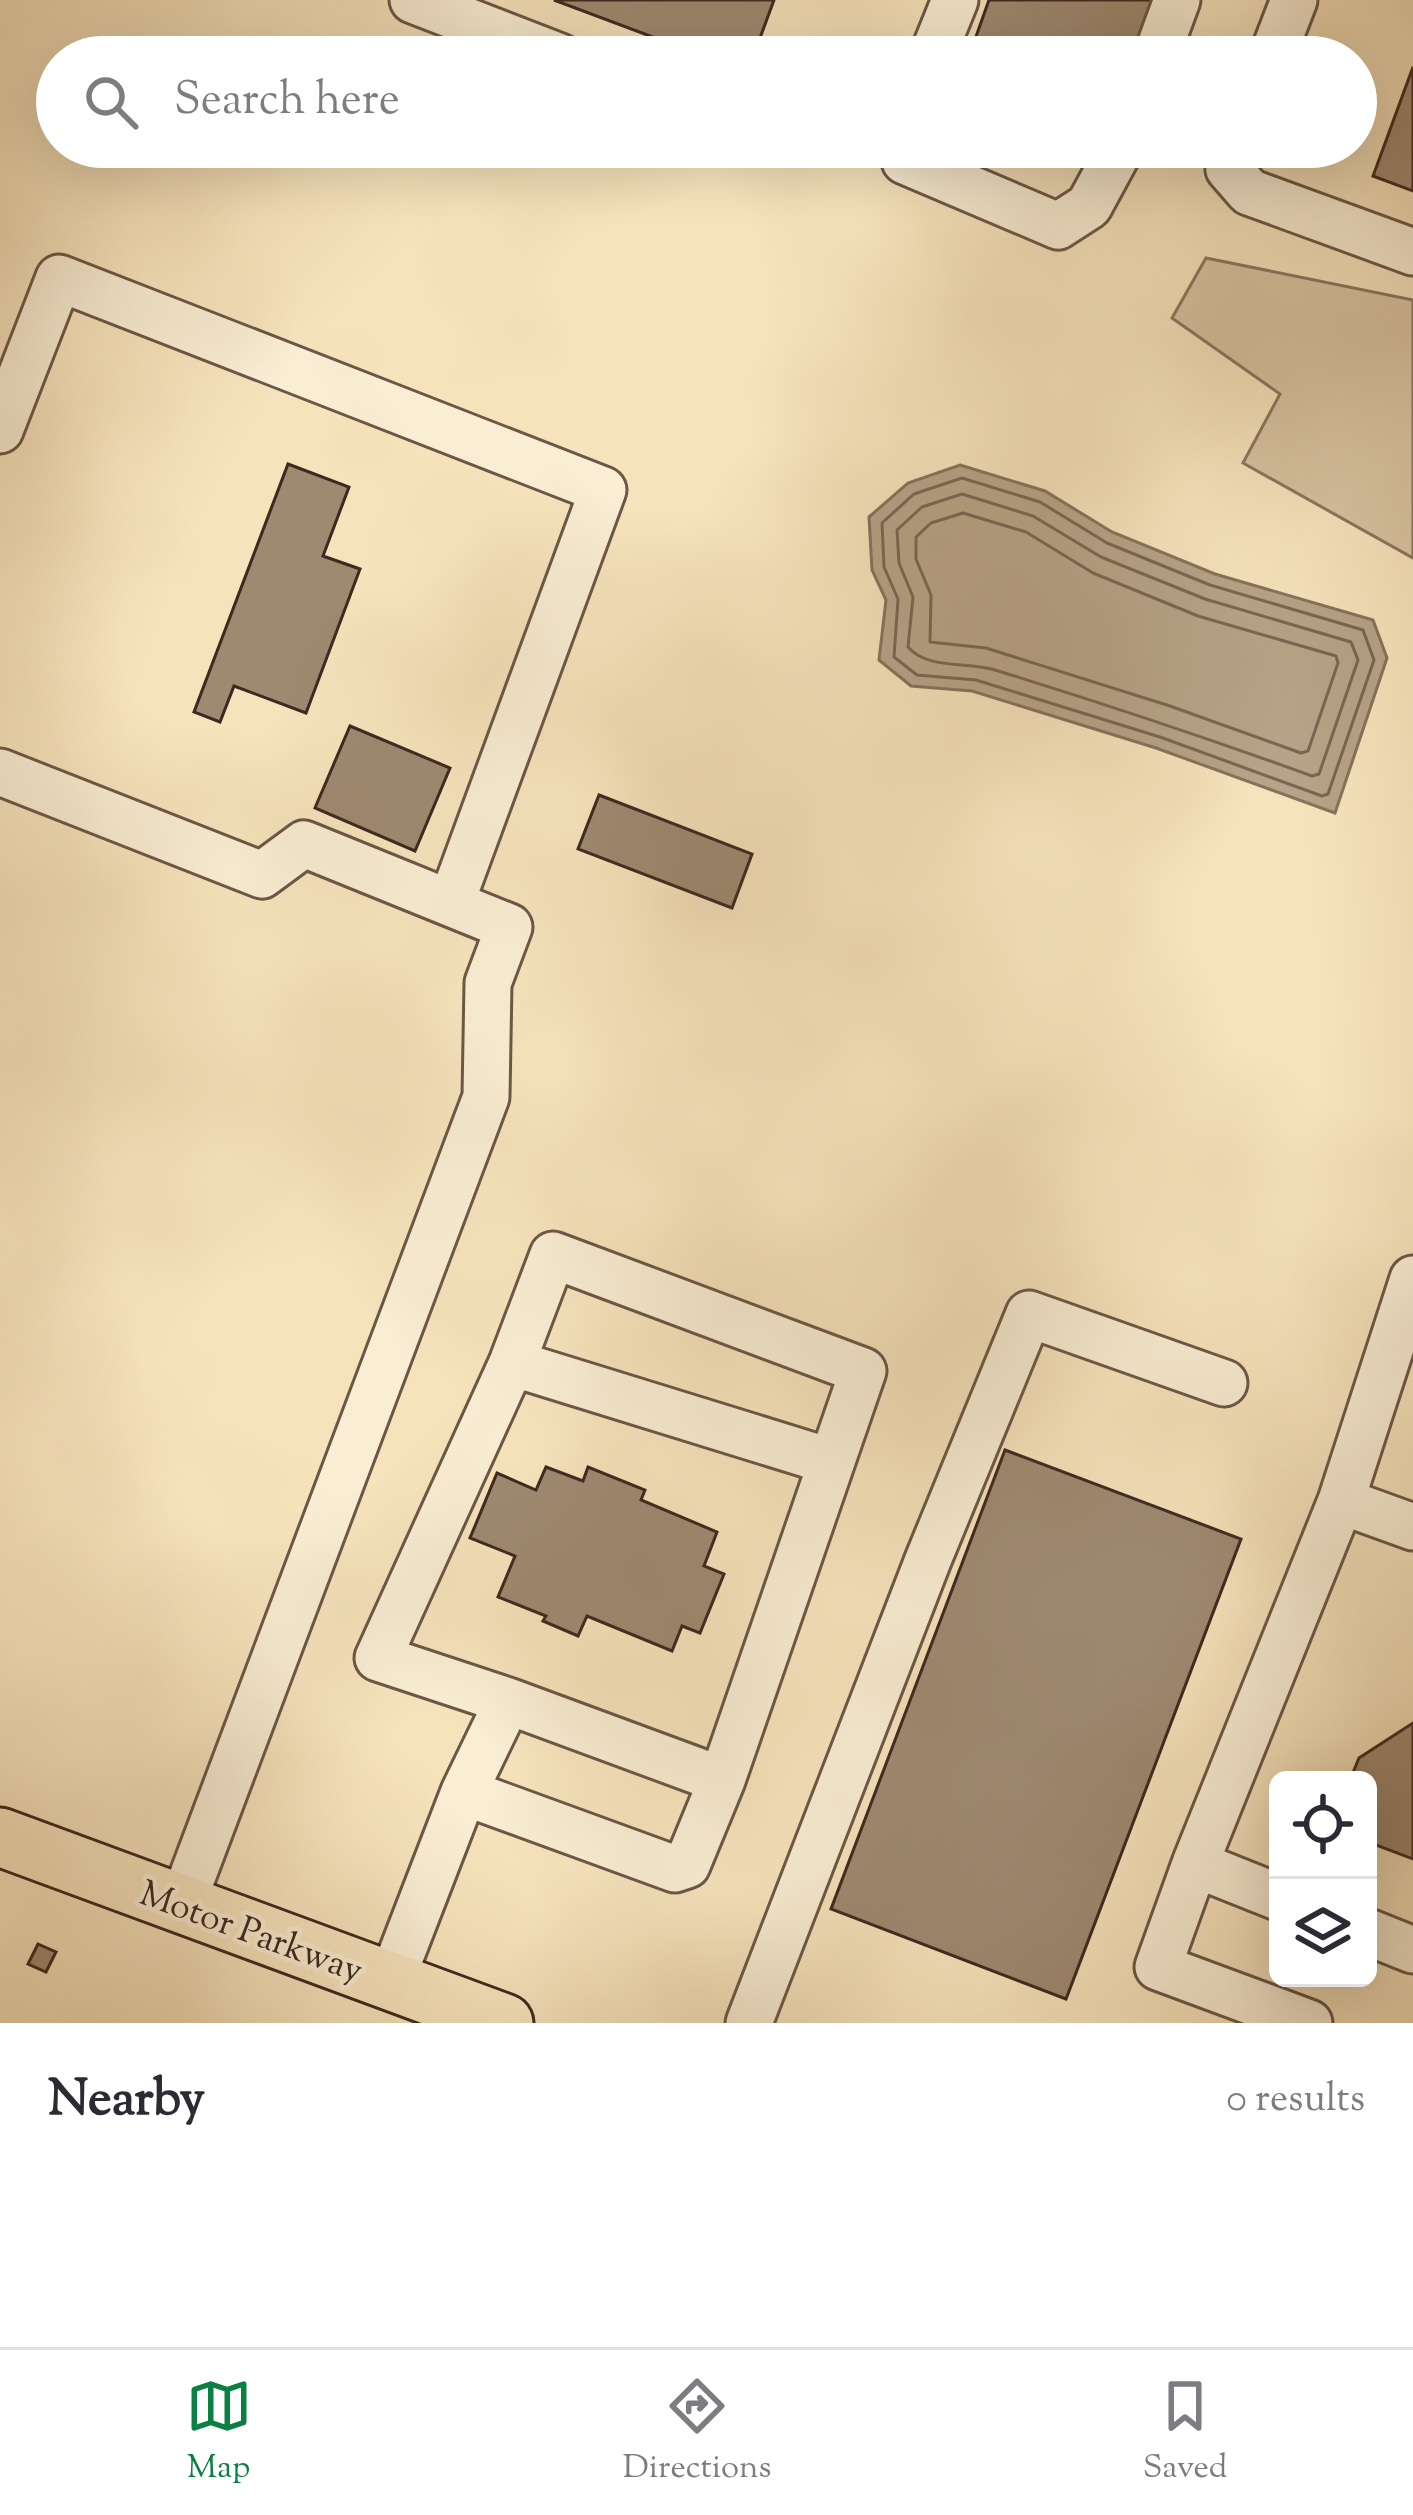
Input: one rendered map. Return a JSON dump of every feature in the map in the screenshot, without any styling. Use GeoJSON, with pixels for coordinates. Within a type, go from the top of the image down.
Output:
{"type":"FeatureCollection","features":[{"type":"Feature","properties":{"kind":"main road","name":"Motor Parkway"},"geometry":{"type":"LineString","coordinates":[[0,1837],[504,2023]]}},
{"type":"Feature","properties":{"kind":"lane"},"geometry":{"type":"LineString","coordinates":[[413,0],[506,36]]}},
{"type":"Feature","properties":{"kind":"lane"},"geometry":{"type":"LineString","coordinates":[[940,36],[955,0]]}},
{"type":"Feature","properties":{"kind":"lane"},"geometry":{"type":"LineString","coordinates":[[1164,36],[1177,0]]}},
{"type":"Feature","properties":{"kind":"lane"},"geometry":{"type":"LineString","coordinates":[[1280,36],[1294,0]]}},
{"type":"Feature","properties":{"kind":"lane"},"geometry":{"type":"LineString","coordinates":[[924,168],[1058,226],[1089,206],[1110,168]]}},
{"type":"Feature","properties":{"kind":"lane"},"geometry":{"type":"LineString","coordinates":[[1229,168],[1250,192],[1413,252]]}},
{"type":"Feature","properties":{"kind":"lane"},"geometry":{"type":"LineString","coordinates":[[0,430],[59,278],[603,490],[451,903]]}},
{"type":"Feature","properties":{"kind":"lane"},"geometry":{"type":"LineString","coordinates":[[0,772],[262,875],[304,844],[509,927],[488,983],[486,1097],[182,1904]]}},
{"type":"Feature","properties":{"kind":"lane"},"geometry":{"type":"LineString","coordinates":[[464,1792],[675,1869],[687,1865],[722,1780],[862,1371],[553,1255],[512,1363],[378,1658],[722,1780]]}},
{"type":"Feature","properties":{"kind":"lane"},"geometry":{"type":"LineString","coordinates":[[1309,2023],[1158,1967],[1341,1501],[1413,1279]]}},
{"type":"Feature","properties":{"kind":"lane"},"geometry":{"type":"LineString","coordinates":[[749,2023],[1028,1314],[1224,1383]]}},
{"type":"Feature","properties":{"kind":"lane"},"geometry":{"type":"LineString","coordinates":[[512,1363],[830,1461]]}},
{"type":"Feature","properties":{"kind":"lane"},"geometry":{"type":"LineString","coordinates":[[1341,1501],[1413,1527]]}},
{"type":"Feature","properties":{"kind":"lane"},"geometry":{"type":"LineString","coordinates":[[391,1981],[464,1792],[508,1701]]}},
{"type":"Feature","properties":{"kind":"lane"},"geometry":{"type":"LineString","coordinates":[[1195,1864],[1269,1893]]}},
{"type":"Feature","properties":{"kind":"lane"},"geometry":{"type":"LineString","coordinates":[[1377,1936],[1413,1950]]}},
{"type":"Feature","properties":{"kind":"shaded area"},"geometry":{"type":"Polygon","coordinates":[[[1206,258],[1413,300],[1413,558],[1243,463],[1280,394],[1172,318],[1206,258]]]}},
{"type":"Feature","properties":{"kind":"water"},"geometry":{"type":"Polygon","coordinates":[[[960,465],[1045,491],[1112,532],[1215,574],[1373,620],[1387,658],[1335,813],[1156,748],[972,691],[911,686],[879,660],[886,600],[872,570],[869,517],[908,483],[960,465]]]}},
{"type":"Feature","properties":{"kind":"building"},"geometry":{"type":"Polygon","coordinates":[[[554,0],[774,0],[761,36],[650,36],[554,0]]]}},
{"type":"Feature","properties":{"kind":"building"},"geometry":{"type":"Polygon","coordinates":[[[989,0],[1157,0],[1144,36],[976,36],[989,0]]]}},
{"type":"Feature","properties":{"kind":"building"},"geometry":{"type":"Polygon","coordinates":[[[1413,67],[1413,191],[1373,176],[1413,67]]]}},
{"type":"Feature","properties":{"kind":"building"},"geometry":{"type":"Polygon","coordinates":[[[288,464],[349,487],[323,556],[360,569],[306,713],[234,686],[220,722],[194,712],[288,464]]]}},
{"type":"Feature","properties":{"kind":"building"},"geometry":{"type":"Polygon","coordinates":[[[350,726],[450,768],[415,851],[315,808],[350,726]]]}},
{"type":"Feature","properties":{"kind":"building"},"geometry":{"type":"Polygon","coordinates":[[[599,795],[752,854],[732,908],[578,849],[599,795]]]}},
{"type":"Feature","properties":{"kind":"building"},"geometry":{"type":"Polygon","coordinates":[[[1005,1450],[1241,1539],[1066,1999],[831,1909],[1005,1450]]]}},
{"type":"Feature","properties":{"kind":"building"},"geometry":{"type":"Polygon","coordinates":[[[546,1467],[583,1481],[588,1467],[645,1490],[641,1500],[717,1532],[704,1566],[724,1574],[700,1633],[682,1626],[672,1651],[587,1616],[578,1636],[543,1621],[546,1616],[498,1597],[515,1556],[470,1538],[497,1473],[536,1490],[546,1467]]]}},
{"type":"Feature","properties":{"kind":"building"},"geometry":{"type":"Polygon","coordinates":[[[1413,1723],[1413,1859],[1377,1845],[1377,1771],[1354,1771],[1359,1758],[1413,1723]]]}},
{"type":"Feature","properties":{"kind":"building"},"geometry":{"type":"Polygon","coordinates":[[[38,1944],[56,1952],[46,1972],[28,1964],[38,1944]]]}}]}
